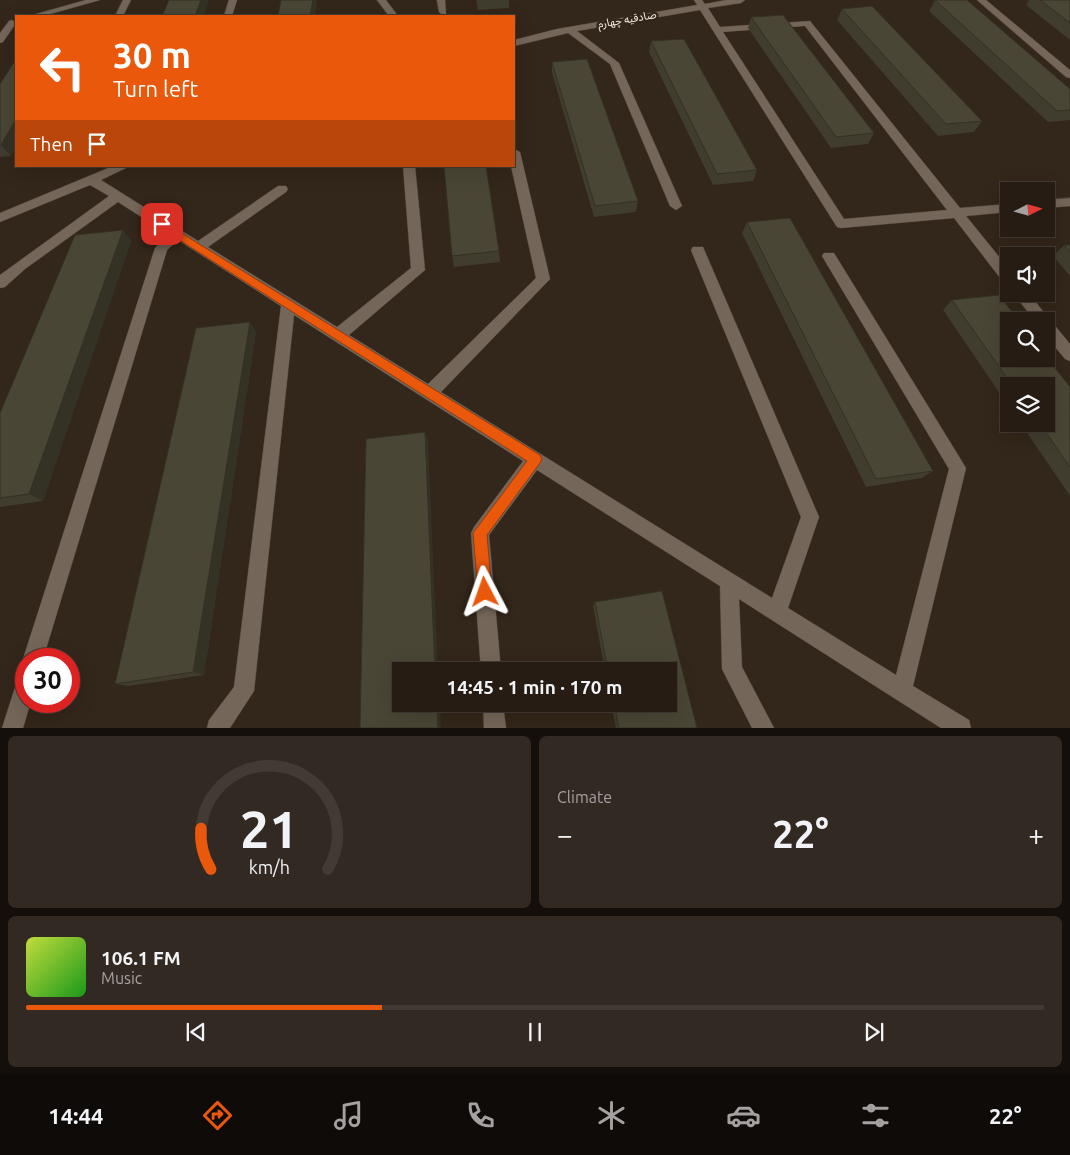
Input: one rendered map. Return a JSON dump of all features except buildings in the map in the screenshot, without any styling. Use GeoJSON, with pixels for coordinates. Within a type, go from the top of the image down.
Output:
{"type":"FeatureCollection","features":[{"type":"Feature","properties":{"kind":"street"},"geometry":{"type":"LineString","coordinates":[[37,15],[96,0]]}},
{"type":"Feature","properties":{"kind":"street"},"geometry":{"type":"LineString","coordinates":[[120,15],[127,0]]}},
{"type":"Feature","properties":{"kind":"street"},"geometry":{"type":"LineString","coordinates":[[228,15],[233,0]]}},
{"type":"Feature","properties":{"kind":"street"},"geometry":{"type":"LineString","coordinates":[[381,0],[393,15]]}},
{"type":"Feature","properties":{"kind":"street"},"geometry":{"type":"LineString","coordinates":[[441,0],[443,12]]}},
{"type":"Feature","properties":{"kind":"street","name":"صادقیه چهارم"},"geometry":{"type":"LineString","coordinates":[[515,43],[701,3],[741,0]]}},
{"type":"Feature","properties":{"kind":"street"},"geometry":{"type":"LineString","coordinates":[[982,0],[1070,75]]}},
{"type":"Feature","properties":{"kind":"street"},"geometry":{"type":"LineString","coordinates":[[701,3],[841,224],[1000,209]]}},
{"type":"Feature","properties":{"kind":"street"},"geometry":{"type":"LineString","coordinates":[[0,26],[14,22]]}},
{"type":"Feature","properties":{"kind":"street"},"geometry":{"type":"LineString","coordinates":[[0,40],[14,22]]}},
{"type":"Feature","properties":{"kind":"street"},"geometry":{"type":"LineString","coordinates":[[718,30],[807,23],[1000,268]]}},
{"type":"Feature","properties":{"kind":"street"},"geometry":{"type":"LineString","coordinates":[[570,30],[614,63],[676,206]]}},
{"type":"Feature","properties":{"kind":"street"},"geometry":{"type":"LineString","coordinates":[[430,393],[543,279],[515,156]]}},
{"type":"Feature","properties":{"kind":"street"},"geometry":{"type":"LineString","coordinates":[[0,218],[121,167]]}},
{"type":"Feature","properties":{"kind":"street"},"geometry":{"type":"LineString","coordinates":[[338,335],[418,270],[409,167]]}},
{"type":"Feature","properties":{"kind":"street"},"geometry":{"type":"LineString","coordinates":[[90,179],[961,728]]}},
{"type":"Feature","properties":{"kind":"street"},"geometry":{"type":"LineString","coordinates":[[198,247],[282,190]]}},
{"type":"Feature","properties":{"kind":"street"},"geometry":{"type":"LineString","coordinates":[[0,283],[20,266],[118,196]]}},
{"type":"Feature","properties":{"kind":"street"},"geometry":{"type":"LineString","coordinates":[[1055,203],[1070,202]]}},
{"type":"Feature","properties":{"kind":"street"},"geometry":{"type":"LineString","coordinates":[[37,648],[161,248],[177,234]]}},
{"type":"Feature","properties":{"kind":"street"},"geometry":{"type":"LineString","coordinates":[[698,250],[810,517],[777,612]]}},
{"type":"Feature","properties":{"kind":"street"},"geometry":{"type":"LineString","coordinates":[[829,256],[958,468],[902,691]]}},
{"type":"Feature","properties":{"kind":"street"},"geometry":{"type":"LineString","coordinates":[[1028,302],[1036,312]]}},
{"type":"Feature","properties":{"kind":"street"},"geometry":{"type":"LineString","coordinates":[[217,728],[244,691],[288,304]]}},
{"type":"Feature","properties":{"kind":"street"},"geometry":{"type":"LineString","coordinates":[[1055,336],[1070,355]]}},
{"type":"Feature","properties":{"kind":"street"},"geometry":{"type":"LineString","coordinates":[[490,662],[480,533],[535,459]]}},
{"type":"Feature","properties":{"kind":"street"},"geometry":{"type":"LineString","coordinates":[[729,581],[732,669],[764,728]]}},
{"type":"Feature","properties":{"kind":"street"},"geometry":{"type":"LineString","coordinates":[[494,712],[495,728]]}},
{"type":"Feature","properties":{"kind":"street"},"geometry":{"type":"LineString","coordinates":[[12,728],[17,713]]}},
{"type":"Feature","properties":{"kind":"route"},"geometry":{"type":"LineString","coordinates":[[162,224],[535,459],[480,533],[485,592]]}}]}
